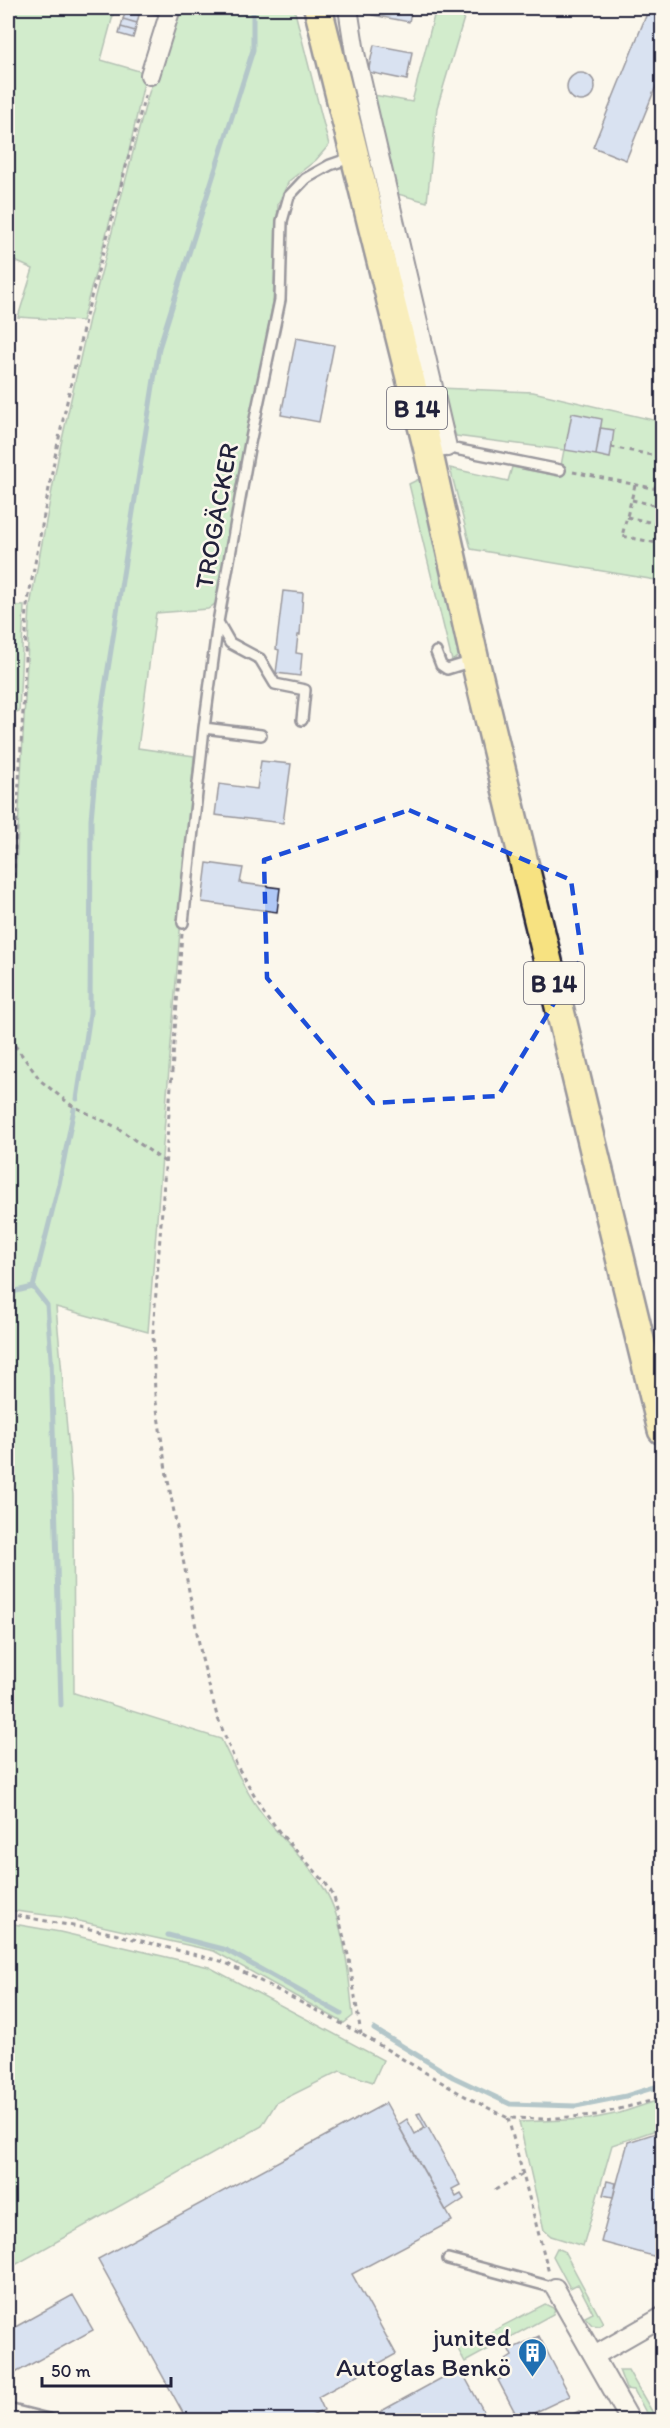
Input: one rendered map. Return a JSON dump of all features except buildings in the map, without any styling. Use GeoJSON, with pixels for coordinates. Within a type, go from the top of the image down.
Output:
{"type":"FeatureCollection","features":[{"type":"Feature","properties":{"kind":"main road","name":"B 14"},"geometry":{"type":"LineString","coordinates":[[318,8],[355,156],[437,448],[475,660],[663,1430]]}},
{"type":"Feature","properties":{"kind":"street"},"geometry":{"type":"LineString","coordinates":[[150,75],[171,8]]}},
{"type":"Feature","properties":{"kind":"street"},"geometry":{"type":"LineString","coordinates":[[348,8],[355,53],[437,448]]}},
{"type":"Feature","properties":{"kind":"street"},"geometry":{"type":"LineString","coordinates":[[555,2288],[630,2421]]}},
{"type":"Feature","properties":{"kind":"street"},"geometry":{"type":"LineString","coordinates":[[594,2356],[663,2318]]}},
{"type":"Feature","properties":{"kind":"lane","name":"TROGÄCKER"},"geometry":{"type":"LineString","coordinates":[[183,923],[208,670],[250,443],[280,300],[282,221],[289,196],[305,179],[330,165],[355,156]]}},
{"type":"Feature","properties":{"kind":"lane"},"geometry":{"type":"LineString","coordinates":[[437,448],[560,470]]}},
{"type":"Feature","properties":{"kind":"lane"},"geometry":{"type":"LineString","coordinates":[[218,622],[230,643],[260,659],[274,684],[305,690],[302,720]]}},
{"type":"Feature","properties":{"kind":"lane"},"geometry":{"type":"LineString","coordinates":[[436,652],[441,665],[447,669],[475,660]]}},
{"type":"Feature","properties":{"kind":"lane"},"geometry":{"type":"LineString","coordinates":[[204,728],[261,735]]}},
{"type":"Feature","properties":{"kind":"lane"},"geometry":{"type":"LineString","coordinates":[[448,2259],[555,2288]]}},
{"type":"Feature","properties":{"kind":"lane"},"geometry":{"type":"LineString","coordinates":[[8,2409],[52,2421]]}},
{"type":"Feature","properties":{"kind":"path"},"geometry":{"type":"LineString","coordinates":[[8,976],[27,606],[55,456],[86,320],[150,75]]}},
{"type":"Feature","properties":{"kind":"path"},"geometry":{"type":"LineString","coordinates":[[611,447],[662,457],[655,489]]}},
{"type":"Feature","properties":{"kind":"path"},"geometry":{"type":"LineString","coordinates":[[560,470],[663,490]]}},
{"type":"Feature","properties":{"kind":"path"},"geometry":{"type":"LineString","coordinates":[[635,485],[622,536],[663,544]]}},
{"type":"Feature","properties":{"kind":"path"},"geometry":{"type":"LineString","coordinates":[[631,500],[663,507]]}},
{"type":"Feature","properties":{"kind":"path"},"geometry":{"type":"LineString","coordinates":[[627,517],[663,525]]}},
{"type":"Feature","properties":{"kind":"path"},"geometry":{"type":"LineString","coordinates":[[183,923],[153,1333],[154,1384],[165,1470],[202,1659],[217,1716],[237,1766],[261,1806],[280,1833],[325,1882],[334,1897],[349,1959],[361,2034]]}},
{"type":"Feature","properties":{"kind":"path"},"geometry":{"type":"LineString","coordinates":[[8,1039],[41,1081],[71,1105],[118,1128],[165,1162]]}},
{"type":"Feature","properties":{"kind":"path"},"geometry":{"type":"LineString","coordinates":[[8,1914],[106,1932],[224,1962],[361,2034],[461,2094],[508,2118],[543,2119],[596,2115],[663,2098]]}},
{"type":"Feature","properties":{"kind":"path"},"geometry":{"type":"LineString","coordinates":[[508,2118],[555,2288]]}},
{"type":"Feature","properties":{"kind":"path"},"geometry":{"type":"LineString","coordinates":[[495,2190],[523,2174]]}},
{"type":"Feature","properties":{"kind":"highlighted area"},"geometry":{"type":"Polygon","coordinates":[[[409,810],[571,880],[582,957],[498,1096],[373,1103],[267,978],[264,860],[409,810]]]}},
{"type":"Feature","properties":{"kind":"green space"},"geometry":{"type":"Polygon","coordinates":[[[15,8],[115,8],[101,60],[146,73],[128,156],[82,321],[18,317],[33,269],[8,258],[8,18],[15,8]]]}},
{"type":"Feature","properties":{"kind":"green space"},"geometry":{"type":"Polygon","coordinates":[[[176,8],[294,8],[329,145],[316,160],[289,181],[278,204],[273,302],[216,603],[208,609],[156,613],[138,748],[194,756],[148,1332],[56,1307],[73,1495],[74,1693],[221,1739],[253,1800],[266,1819],[318,1879],[332,1903],[342,1934],[350,1985],[353,2016],[344,2023],[214,1951],[61,1917],[8,1910],[8,996],[30,606],[59,453],[89,319],[147,99],[176,8]]]}},
{"type":"Feature","properties":{"kind":"green space"},"geometry":{"type":"Polygon","coordinates":[[[436,8],[467,8],[437,108],[427,202],[394,193],[368,94],[412,102],[436,8]]]}},
{"type":"Feature","properties":{"kind":"green space"},"geometry":{"type":"Polygon","coordinates":[[[439,388],[533,392],[662,422],[662,581],[471,549],[450,468],[508,481],[512,467],[559,476],[564,450],[456,436],[439,388]]]}},
{"type":"Feature","properties":{"kind":"green space"},"geometry":{"type":"Polygon","coordinates":[[[423,477],[463,652],[452,661],[409,484],[423,477]]]}},
{"type":"Feature","properties":{"kind":"green space"},"geometry":{"type":"Polygon","coordinates":[[[8,605],[24,606],[19,712],[8,711],[8,605]]]}},
{"type":"Feature","properties":{"kind":"green space"},"geometry":{"type":"Polygon","coordinates":[[[8,1923],[60,1932],[209,1967],[383,2060],[373,2082],[340,2071],[276,2103],[262,2126],[8,2269],[8,1923]]]}},
{"type":"Feature","properties":{"kind":"green space"},"geometry":{"type":"Polygon","coordinates":[[[662,2099],[662,2128],[612,2145],[583,2246],[551,2236],[544,2230],[519,2122],[590,2119],[620,2113],[662,2099]]]}},
{"type":"Feature","properties":{"kind":"green space"},"geometry":{"type":"Polygon","coordinates":[[[557,2248],[564,2251],[603,2323],[599,2326],[592,2325],[585,2317],[593,2313],[578,2284],[570,2288],[553,2256],[557,2248]]]}},
{"type":"Feature","properties":{"kind":"green space"},"geometry":{"type":"Polygon","coordinates":[[[545,2304],[555,2309],[553,2314],[465,2362],[458,2349],[545,2304]]]}},
{"type":"Feature","properties":{"kind":"green space"},"geometry":{"type":"Polygon","coordinates":[[[619,2370],[628,2370],[657,2420],[650,2420],[634,2390],[626,2389],[619,2370]]]}},
{"type":"Feature","properties":{"kind":"waterway"},"geometry":{"type":"LineString","coordinates":[[77,1099],[90,1014],[91,819],[101,713],[159,348],[253,50],[253,8]]}},
{"type":"Feature","properties":{"kind":"waterway"},"geometry":{"type":"LineString","coordinates":[[8,1293],[33,1287],[59,1184],[74,1109]]}},
{"type":"Feature","properties":{"kind":"waterway"},"geometry":{"type":"LineString","coordinates":[[33,1287],[47,1305],[51,1358],[61,1705]]}},
{"type":"Feature","properties":{"kind":"waterway"},"geometry":{"type":"LineString","coordinates":[[168,1935],[226,1950],[341,2014]]}},
{"type":"Feature","properties":{"kind":"waterway"},"geometry":{"type":"LineString","coordinates":[[374,2029],[453,2077],[510,2104],[576,2106],[626,2096],[662,2085]]}},
{"type":"Feature","properties":{"kind":"place","name":"junited Autoglas Benkö"},"geometry":{"type":"Point","coordinates":[532,2378]}}]}
